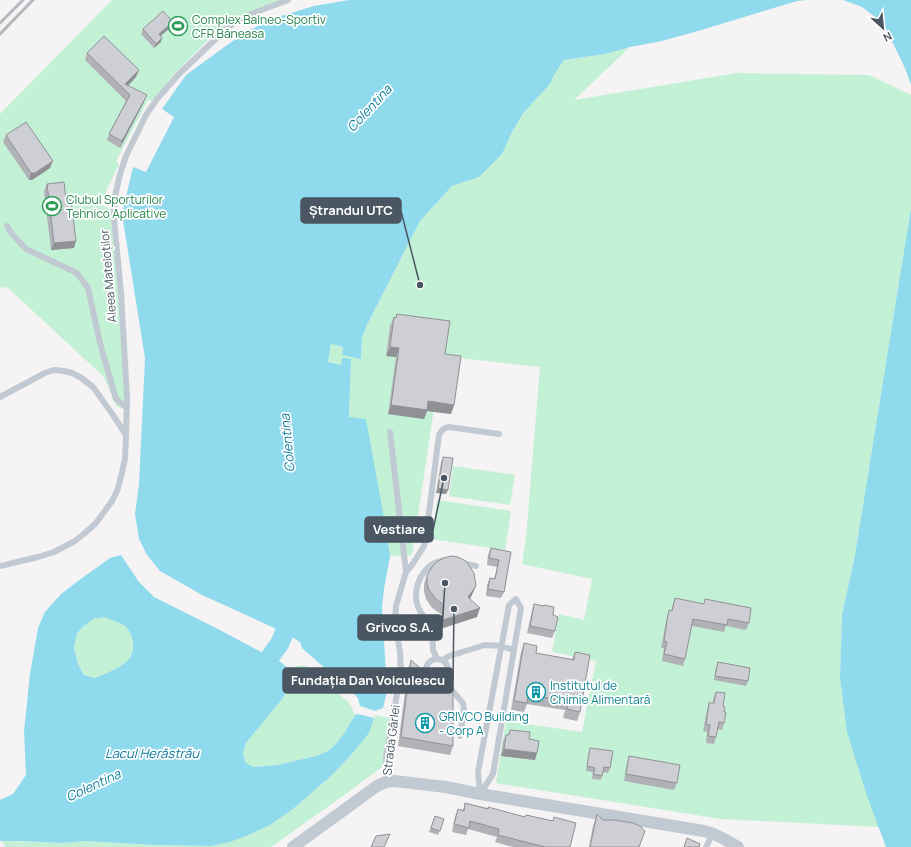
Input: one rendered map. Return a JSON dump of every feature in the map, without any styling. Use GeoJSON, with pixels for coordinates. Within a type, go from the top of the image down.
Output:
{"type":"FeatureCollection","features":[{"type":"Feature","properties":{"kind":"street","name":"Strada Gârlei"},"geometry":{"type":"LineString","coordinates":[[293,847],[377,786],[386,782],[394,781],[446,787],[713,833],[738,847]]}},
{"type":"Feature","properties":{"kind":"lane","name":"Aleea Mateloților"},"geometry":{"type":"LineString","coordinates":[[0,566],[54,552],[75,541],[96,523],[112,501],[117,491],[123,469],[127,397],[114,201],[126,156],[146,115],[157,98],[179,74],[226,29],[241,18],[288,0]]}},
{"type":"Feature","properties":{"kind":"lane"},"geometry":{"type":"LineString","coordinates":[[7,226],[10,233],[26,249],[77,273],[88,288],[100,343],[116,399],[126,408]]}},
{"type":"Feature","properties":{"kind":"lane"},"geometry":{"type":"LineString","coordinates":[[0,396],[45,372],[54,370],[72,373],[93,387],[126,436]]}},
{"type":"Feature","properties":{"kind":"lane","name":"Strada Gârlei"},"geometry":{"type":"LineString","coordinates":[[386,782],[386,757],[401,671],[396,622],[396,606],[406,572],[424,546],[439,435],[441,431],[449,427],[499,434]]}},
{"type":"Feature","properties":{"kind":"lane"},"geometry":{"type":"LineString","coordinates":[[390,432],[406,572]]}},
{"type":"Feature","properties":{"kind":"lane"},"geometry":{"type":"LineString","coordinates":[[476,566],[444,560],[427,568],[421,576],[417,585],[416,601],[420,612],[432,625],[433,650],[440,660],[448,666],[449,670],[448,674],[443,680],[436,682],[430,679],[426,674],[428,663],[434,659],[440,660],[448,656],[485,645],[501,646],[514,650]]}},
{"type":"Feature","properties":{"kind":"lane"},"geometry":{"type":"LineString","coordinates":[[516,599],[521,608],[493,774],[480,794],[478,772],[501,646],[509,605],[516,599]]}},
{"type":"Feature","properties":{"kind":"lane"},"geometry":{"type":"LineString","coordinates":[[443,680],[463,703],[464,709],[460,736]]}},
{"type":"Feature","properties":{"kind":"lane"},"geometry":{"type":"LineString","coordinates":[[490,710],[504,714]]}},
{"type":"Feature","properties":{"kind":"lane"},"geometry":{"type":"LineString","coordinates":[[706,847],[713,833]]}},
{"type":"Feature","properties":{"kind":"green space","name":"Clubul Sporturilor Tehnico Aplicative"},"geometry":{"type":"Polygon","coordinates":[[[112,0],[280,0],[241,15],[210,38],[176,72],[152,101],[148,100],[116,161],[119,164],[100,204],[110,209],[118,289],[125,410],[116,406],[103,376],[7,287],[0,288],[0,114],[112,0]]]}},
{"type":"Feature","properties":{"kind":"green space"},"geometry":{"type":"Polygon","coordinates":[[[630,47],[574,100],[737,73],[869,75],[911,95],[911,208],[855,555],[842,615],[840,678],[847,731],[879,827],[721,819],[496,783],[506,721],[582,732],[596,661],[552,652],[559,614],[584,620],[592,579],[522,564],[526,538],[540,367],[442,356],[412,555],[390,556],[386,529],[349,418],[351,359],[341,365],[328,362],[331,344],[344,347],[342,355],[361,358],[362,338],[367,325],[420,221],[452,186],[479,177],[502,154],[512,132],[524,112],[550,84],[564,60],[605,54],[630,47]]]}},
{"type":"Feature","properties":{"kind":"green space"},"geometry":{"type":"Polygon","coordinates":[[[453,466],[515,475],[510,505],[449,496],[453,466]]]}},
{"type":"Feature","properties":{"kind":"green space"},"geometry":{"type":"Polygon","coordinates":[[[437,500],[511,511],[505,550],[432,539],[437,500]]]}},
{"type":"Feature","properties":{"kind":"green space"},"geometry":{"type":"Polygon","coordinates":[[[104,617],[127,628],[133,640],[133,648],[131,656],[125,663],[94,678],[84,675],[78,664],[74,646],[77,633],[84,626],[93,619],[104,617]]]}},
{"type":"Feature","properties":{"kind":"green space"},"geometry":{"type":"Polygon","coordinates":[[[303,665],[309,667],[349,703],[355,715],[343,735],[328,751],[316,756],[277,765],[253,767],[245,762],[243,753],[246,743],[283,698],[293,680],[289,669],[303,665]]]}},
{"type":"Feature","properties":{"kind":"green space"},"geometry":{"type":"Polygon","coordinates":[[[375,715],[393,719],[386,761],[382,767],[271,847],[5,847],[2,841],[61,843],[85,841],[154,845],[212,846],[230,842],[270,825],[293,809],[331,776],[351,755],[372,725],[375,715]]]}},
{"type":"Feature","properties":{"kind":"water"},"geometry":{"type":"Polygon","coordinates":[[[349,0],[807,0],[797,1],[662,41],[630,47],[605,54],[564,60],[550,84],[524,112],[512,132],[502,154],[479,177],[452,186],[420,221],[367,325],[362,338],[361,359],[342,355],[343,347],[331,344],[328,362],[341,365],[342,358],[351,359],[349,417],[366,419],[390,556],[382,607],[387,691],[383,708],[375,711],[360,706],[358,698],[302,648],[300,642],[292,637],[289,638],[281,634],[281,631],[202,595],[160,571],[147,555],[139,539],[135,514],[139,484],[145,358],[122,214],[133,167],[146,172],[174,117],[162,109],[186,75],[241,35],[271,19],[314,6],[349,0]]]}},
{"type":"Feature","properties":{"kind":"water"},"geometry":{"type":"Polygon","coordinates":[[[843,0],[911,0],[911,85],[905,68],[883,23],[862,7],[843,0]]]}},
{"type":"Feature","properties":{"kind":"water"},"geometry":{"type":"Polygon","coordinates":[[[911,208],[911,847],[886,847],[867,796],[847,732],[840,678],[842,615],[855,555],[911,208]]]}},
{"type":"Feature","properties":{"kind":"water","name":"Lacul Herăstrău"},"geometry":{"type":"Polygon","coordinates":[[[121,555],[139,582],[154,597],[282,663],[289,669],[293,680],[283,698],[246,743],[243,753],[245,762],[253,767],[277,765],[316,756],[328,751],[343,735],[355,715],[358,714],[374,718],[369,733],[331,776],[293,809],[270,825],[230,842],[212,846],[154,845],[85,841],[61,843],[0,841],[0,800],[13,794],[26,775],[24,731],[30,674],[38,628],[45,612],[61,594],[110,558],[121,555]],[[104,617],[93,619],[77,633],[74,647],[78,664],[84,675],[94,678],[121,666],[131,656],[133,648],[133,640],[127,628],[104,617]]]}},
{"type":"Feature","properties":{"kind":"building"},"geometry":{"type":"Polygon","coordinates":[[[163,11],[173,22],[159,34],[162,38],[156,44],[143,29],[163,11]]]}},
{"type":"Feature","properties":{"kind":"building"},"geometry":{"type":"Polygon","coordinates":[[[104,36],[139,70],[125,84],[147,95],[122,141],[109,134],[130,95],[87,53],[104,36]]]}},
{"type":"Feature","properties":{"kind":"building"},"geometry":{"type":"Polygon","coordinates":[[[26,122],[53,161],[35,173],[31,173],[6,135],[26,122]]]}},
{"type":"Feature","properties":{"kind":"building"},"geometry":{"type":"Polygon","coordinates":[[[64,182],[66,200],[71,200],[76,241],[54,243],[47,184],[64,182]]]}},
{"type":"Feature","properties":{"kind":"building"},"geometry":{"type":"Polygon","coordinates":[[[397,314],[450,321],[445,354],[461,356],[454,405],[428,401],[427,410],[391,405],[399,348],[390,347],[394,317],[396,318],[397,314]]]}},
{"type":"Feature","properties":{"kind":"building"},"geometry":{"type":"Polygon","coordinates":[[[443,457],[453,458],[448,490],[438,488],[443,457]]]}},
{"type":"Feature","properties":{"kind":"building"},"geometry":{"type":"Polygon","coordinates":[[[491,548],[511,552],[504,592],[488,589],[490,578],[495,579],[499,560],[489,558],[491,548]]]}},
{"type":"Feature","properties":{"kind":"building"},"geometry":{"type":"Polygon","coordinates":[[[451,556],[458,557],[466,561],[474,573],[476,586],[468,597],[480,608],[443,620],[444,605],[436,599],[429,590],[427,575],[436,562],[451,556]]]}},
{"type":"Feature","properties":{"kind":"building"},"geometry":{"type":"Polygon","coordinates":[[[675,598],[704,604],[705,599],[751,608],[749,623],[728,619],[727,625],[693,619],[685,659],[664,654],[667,642],[664,641],[667,620],[669,610],[672,611],[675,598]]]}},
{"type":"Feature","properties":{"kind":"building"},"geometry":{"type":"Polygon","coordinates":[[[534,604],[554,607],[553,615],[558,617],[555,631],[530,626],[534,604]]]}},
{"type":"Feature","properties":{"kind":"building","name":"Institutul de Chimie Alimentară"},"geometry":{"type":"Polygon","coordinates":[[[524,643],[537,646],[536,653],[574,660],[575,652],[590,655],[580,712],[567,709],[568,701],[528,695],[527,703],[514,701],[524,643]]]}},
{"type":"Feature","properties":{"kind":"building","name":"GRIVCO Building - Corp A"},"geometry":{"type":"Polygon","coordinates":[[[411,660],[428,675],[428,681],[444,684],[444,690],[453,690],[453,746],[401,737],[411,660]]]}},
{"type":"Feature","properties":{"kind":"building"},"geometry":{"type":"Polygon","coordinates":[[[718,662],[750,668],[748,681],[715,676],[718,662]]]}},
{"type":"Feature","properties":{"kind":"building"},"geometry":{"type":"Polygon","coordinates":[[[716,692],[725,693],[723,706],[725,707],[724,712],[726,712],[724,723],[719,722],[716,737],[708,736],[710,725],[706,724],[709,703],[714,703],[716,692]]]}},
{"type":"Feature","properties":{"kind":"building"},"geometry":{"type":"Polygon","coordinates":[[[510,730],[530,732],[529,739],[539,741],[537,753],[504,749],[506,735],[509,735],[510,730]]]}},
{"type":"Feature","properties":{"kind":"building"},"geometry":{"type":"Polygon","coordinates":[[[590,748],[613,751],[610,768],[604,767],[602,776],[593,774],[595,768],[587,766],[590,748]]]}},
{"type":"Feature","properties":{"kind":"building"},"geometry":{"type":"Polygon","coordinates":[[[629,756],[680,765],[677,783],[626,774],[629,756]]]}},
{"type":"Feature","properties":{"kind":"building"},"geometry":{"type":"Polygon","coordinates":[[[465,803],[488,809],[488,807],[525,817],[526,815],[553,821],[554,817],[576,823],[570,847],[545,847],[498,835],[499,829],[470,821],[469,828],[454,824],[458,809],[464,811],[465,803]]]}},
{"type":"Feature","properties":{"kind":"building"},"geometry":{"type":"Polygon","coordinates":[[[597,814],[603,820],[633,823],[640,826],[645,831],[639,847],[590,847],[597,814]]]}},
{"type":"Feature","properties":{"kind":"building"},"geometry":{"type":"Polygon","coordinates":[[[435,816],[444,819],[440,831],[431,828],[435,816]]]}},
{"type":"Feature","properties":{"kind":"building"},"geometry":{"type":"Polygon","coordinates":[[[390,834],[384,847],[371,847],[376,836],[390,834]]]}},
{"type":"Feature","properties":{"kind":"building"},"geometry":{"type":"Polygon","coordinates":[[[687,838],[700,844],[699,847],[684,847],[687,838]]]}},
{"type":"Feature","properties":{"kind":"waterway","name":"Colentina"},"geometry":{"type":"LineString","coordinates":[[256,677],[280,643],[293,612]]}},
{"type":"Feature","properties":{"kind":"railway"},"geometry":{"type":"LineString","coordinates":[[0,23],[23,0]]}},
{"type":"Feature","properties":{"kind":"railway"},"geometry":{"type":"LineString","coordinates":[[0,34],[33,0]]}},
{"type":"Feature","properties":{"kind":"place","name":"Complex Balneo-Sportiv CFR Băneasa"},"geometry":{"type":"Point","coordinates":[178,26]}},
{"type":"Feature","properties":{"kind":"place","name":"Clubul Sporturilor Tehnico Aplicative"},"geometry":{"type":"Point","coordinates":[52,206]}},
{"type":"Feature","properties":{"kind":"place","name":"Ștrandul UTC"},"geometry":{"type":"Point","coordinates":[420,285]}},
{"type":"Feature","properties":{"kind":"place","name":"Vestiare"},"geometry":{"type":"Point","coordinates":[444,478]}},
{"type":"Feature","properties":{"kind":"place","name":"Grivco S.A."},"geometry":{"type":"Point","coordinates":[445,583]}},
{"type":"Feature","properties":{"kind":"place","name":"Fundația Dan Voiculescu"},"geometry":{"type":"Point","coordinates":[454,609]}},
{"type":"Feature","properties":{"kind":"place","name":"Institutul de Chimie Alimentară"},"geometry":{"type":"Point","coordinates":[536,692]}},
{"type":"Feature","properties":{"kind":"place","name":"GRIVCO Building - Corp A"},"geometry":{"type":"Point","coordinates":[425,723]}}]}
